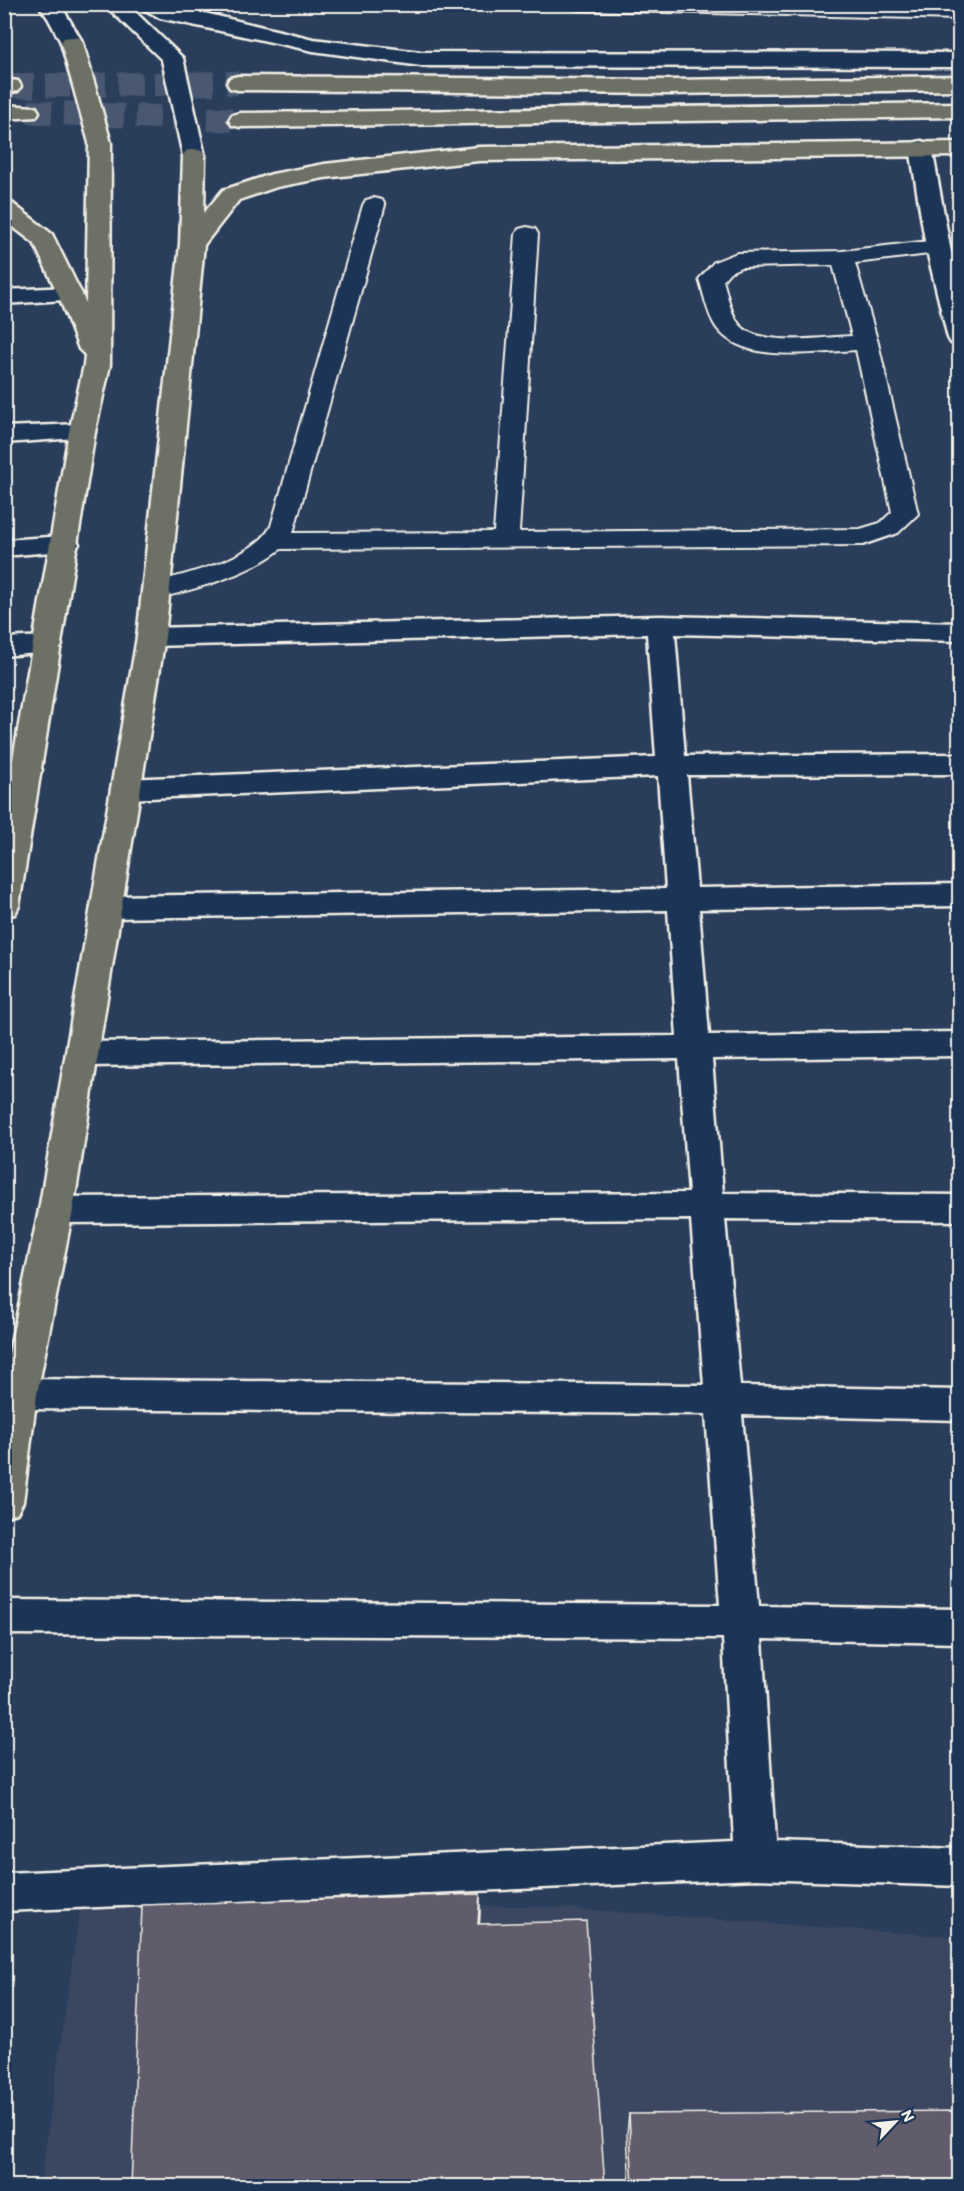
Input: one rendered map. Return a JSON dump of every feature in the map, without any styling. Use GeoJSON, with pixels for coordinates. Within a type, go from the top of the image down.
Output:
{"type":"FeatureCollection","features":[{"type":"Feature","properties":{"kind":"highway"},"geometry":{"type":"LineString","coordinates":[[4,906],[16,771],[48,645],[82,432],[97,364],[100,143],[72,44]]}},
{"type":"Feature","properties":{"kind":"highway"},"geometry":{"type":"LineString","coordinates":[[238,83],[670,87],[960,83]]}},
{"type":"Feature","properties":{"kind":"highway"},"geometry":{"type":"LineString","coordinates":[[240,120],[504,115],[764,115],[960,110]]}},
{"type":"Feature","properties":{"kind":"highway"},"geometry":{"type":"LineString","coordinates":[[4,112],[28,112]]}},
{"type":"Feature","properties":{"kind":"highway"},"geometry":{"type":"LineString","coordinates":[[192,244],[231,195],[272,181],[324,171],[478,154],[960,148]]}},
{"type":"Feature","properties":{"kind":"highway"},"geometry":{"type":"LineString","coordinates":[[4,1502],[19,1394],[56,1210],[151,637],[192,244],[194,156]]}},
{"type":"Feature","properties":{"kind":"highway"},"geometry":{"type":"LineString","coordinates":[[4,208],[44,239],[70,294],[97,364]]}},
{"type":"Feature","properties":{"kind":"street"},"geometry":{"type":"LineString","coordinates":[[48,4],[58,16],[72,44]]}},
{"type":"Feature","properties":{"kind":"street"},"geometry":{"type":"LineString","coordinates":[[114,4],[172,58],[194,156]]}},
{"type":"Feature","properties":{"kind":"street"},"geometry":{"type":"LineString","coordinates":[[149,4],[168,13],[313,45],[421,59],[960,60]]}},
{"type":"Feature","properties":{"kind":"street"},"geometry":{"type":"LineString","coordinates":[[921,148],[938,247],[954,295],[960,338]]}},
{"type":"Feature","properties":{"kind":"street"},"geometry":{"type":"LineString","coordinates":[[4,297],[70,294]]}},
{"type":"Feature","properties":{"kind":"street"},"geometry":{"type":"LineString","coordinates":[[4,435],[82,432]]}},
{"type":"Feature","properties":{"kind":"street"},"geometry":{"type":"LineString","coordinates":[[4,548],[64,544]]}},
{"type":"Feature","properties":{"kind":"street"},"geometry":{"type":"LineString","coordinates":[[660,625],[724,1400],[756,1860]]}},
{"type":"Feature","properties":{"kind":"street"},"geometry":{"type":"LineString","coordinates":[[151,637],[660,625],[960,632]]}},
{"type":"Feature","properties":{"kind":"street"},"geometry":{"type":"LineString","coordinates":[[4,647],[48,645]]}},
{"type":"Feature","properties":{"kind":"street"},"geometry":{"type":"LineString","coordinates":[[126,789],[672,766],[960,764]]}},
{"type":"Feature","properties":{"kind":"street"},"geometry":{"type":"LineString","coordinates":[[106,907],[682,897],[960,895]]}},
{"type":"Feature","properties":{"kind":"street"},"geometry":{"type":"LineString","coordinates":[[82,1054],[960,1044]]}},
{"type":"Feature","properties":{"kind":"street"},"geometry":{"type":"LineString","coordinates":[[56,1210],[708,1206],[960,1208]]}},
{"type":"Feature","properties":{"kind":"street"},"geometry":{"type":"LineString","coordinates":[[19,1394],[724,1400],[960,1405]]}},
{"type":"Feature","properties":{"kind":"street"},"geometry":{"type":"LineString","coordinates":[[4,1617],[741,1622],[960,1626]]}},
{"type":"Feature","properties":{"kind":"street"},"geometry":{"type":"LineString","coordinates":[[4,1892],[756,1860],[960,1867]]}},
{"type":"Feature","properties":{"kind":"lane"},"geometry":{"type":"LineString","coordinates":[[578,4],[960,14]]}},
{"type":"Feature","properties":{"kind":"lane"},"geometry":{"type":"LineString","coordinates":[[156,591],[227,567],[253,556],[276,541],[284,526],[374,205]]}},
{"type":"Feature","properties":{"kind":"lane"},"geometry":{"type":"LineString","coordinates":[[506,539],[527,234]]}},
{"type":"Feature","properties":{"kind":"lane"},"geometry":{"type":"LineString","coordinates":[[866,343],[764,346],[739,338],[726,324],[711,279],[722,267],[736,260],[842,258],[938,247]]}},
{"type":"Feature","properties":{"kind":"lane"},"geometry":{"type":"LineString","coordinates":[[276,541],[863,537],[890,528],[905,514],[866,343],[842,258]]}},
{"type":"Feature","properties":{"kind":"shaded area"},"geometry":{"type":"Polygon","coordinates":[[[533,1906],[959,1937],[959,2186],[40,2186],[80,1908],[533,1906]]]}},
{"type":"Feature","properties":{"kind":"building"},"geometry":{"type":"Polygon","coordinates":[[[480,1894],[478,1924],[586,1921],[605,2187],[131,2187],[142,1905],[480,1894]]]}},
{"type":"Feature","properties":{"kind":"building"},"geometry":{"type":"Polygon","coordinates":[[[960,2111],[960,2187],[633,2187],[629,2114],[960,2111]]]}},
{"type":"Feature","properties":{"kind":"tunnel"},"geometry":{"type":"LineString","coordinates":[[10,86],[238,83]]}},
{"type":"Feature","properties":{"kind":"tunnel"},"geometry":{"type":"LineString","coordinates":[[28,112],[240,120]]}}]}
